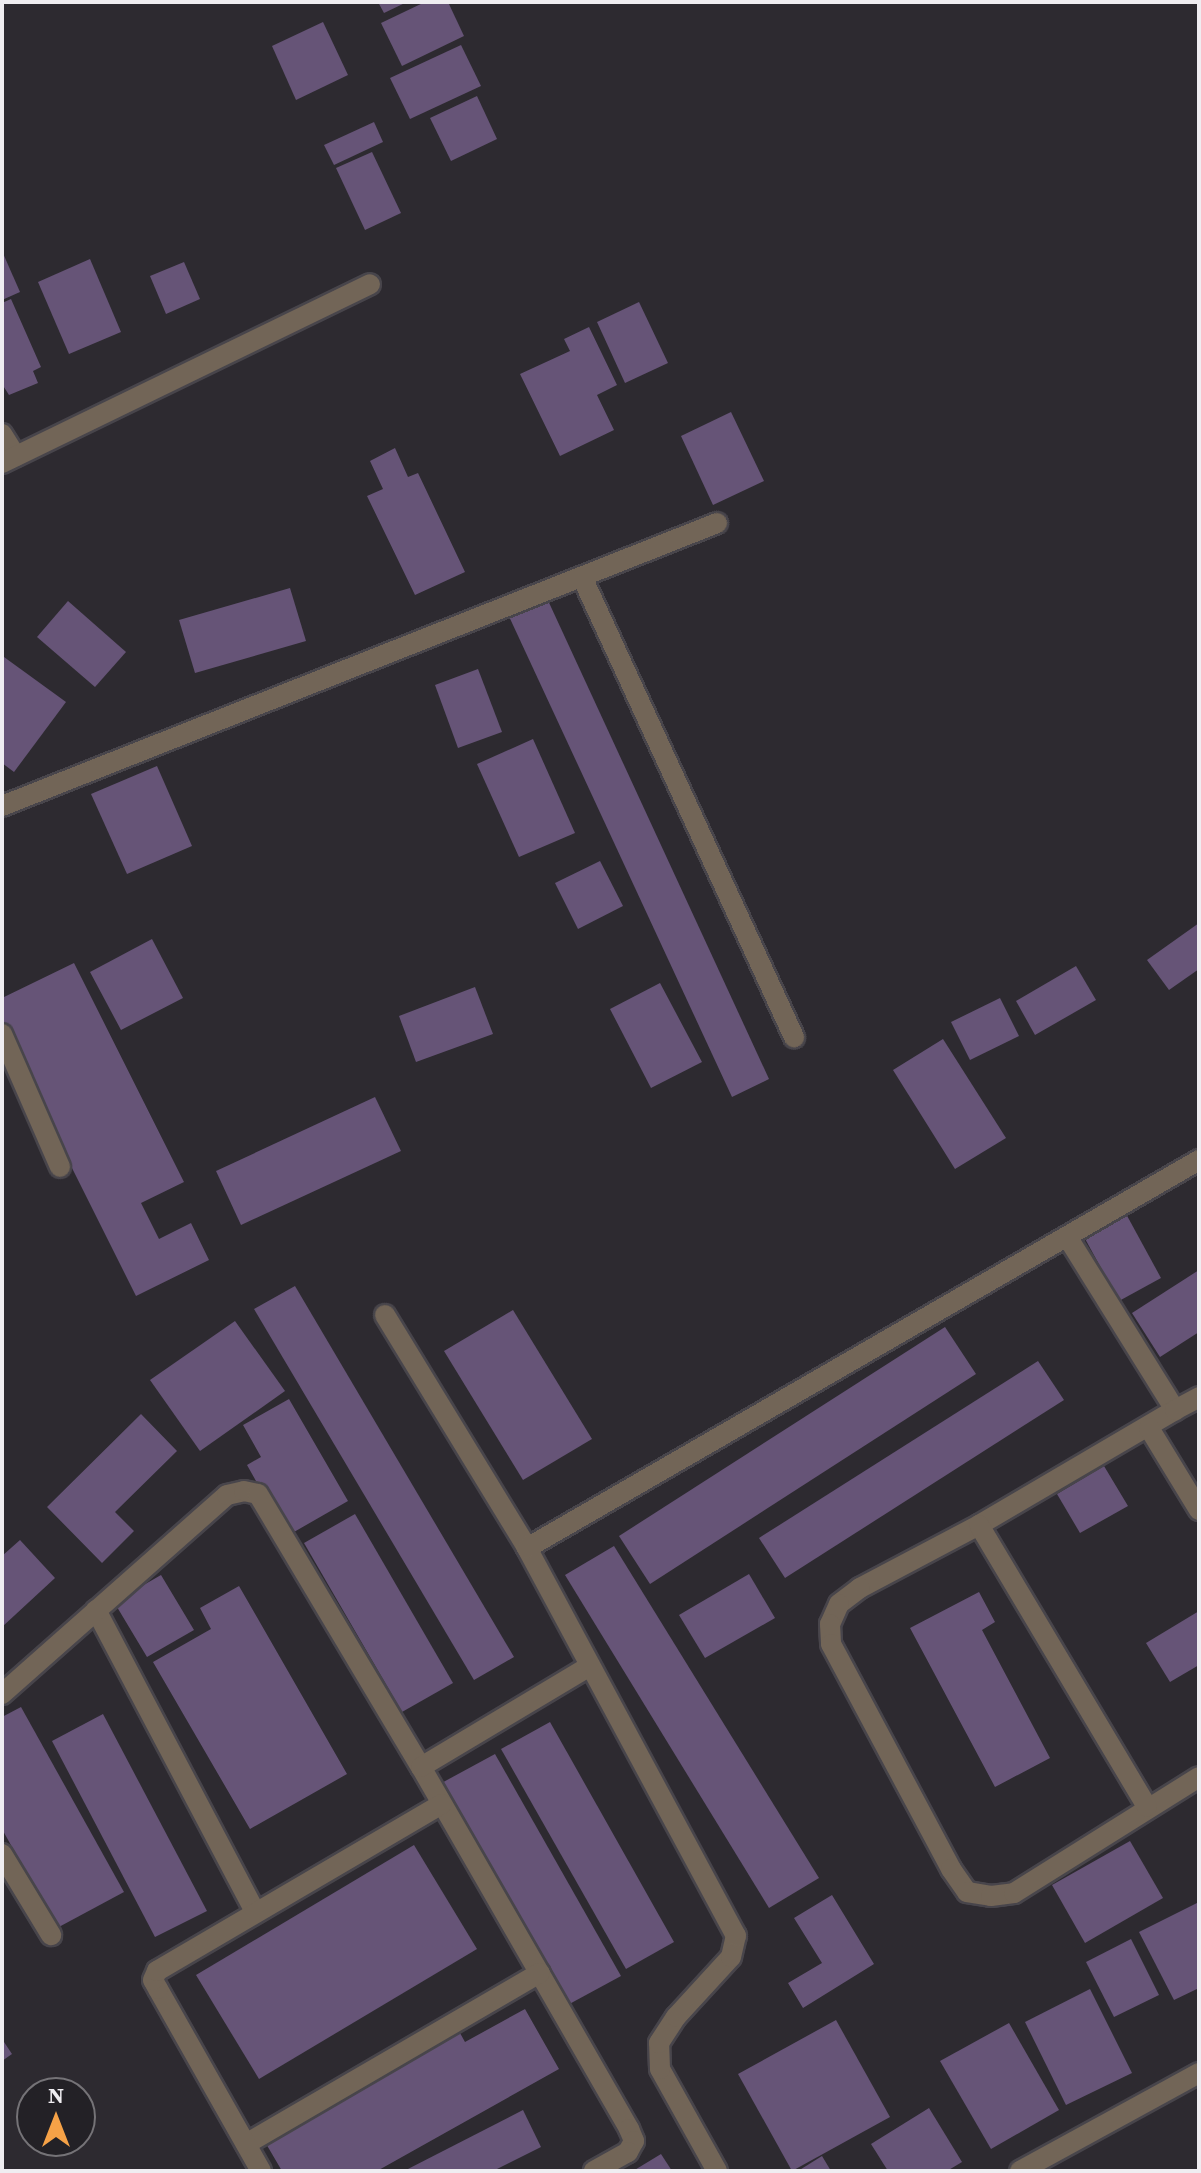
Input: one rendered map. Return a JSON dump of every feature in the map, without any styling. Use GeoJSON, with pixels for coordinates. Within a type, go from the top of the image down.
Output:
{"type":"FeatureCollection","features":[{"type":"Feature","properties":{"kind":"street"},"geometry":{"type":"LineString","coordinates":[[2,434],[9,459],[370,284]]}},
{"type":"Feature","properties":{"kind":"street"},"geometry":{"type":"LineString","coordinates":[[2,806],[717,523]]}},
{"type":"Feature","properties":{"kind":"street"},"geometry":{"type":"LineString","coordinates":[[582,577],[794,1037]]}},
{"type":"Feature","properties":{"kind":"street"},"geometry":{"type":"LineString","coordinates":[[2,1034],[60,1167]]}},
{"type":"Feature","properties":{"kind":"street"},"geometry":{"type":"LineString","coordinates":[[527,1548],[1199,1160]]}},
{"type":"Feature","properties":{"kind":"street"},"geometry":{"type":"LineString","coordinates":[[1068,1238],[1175,1410]]}},
{"type":"Feature","properties":{"kind":"street"},"geometry":{"type":"LineString","coordinates":[[385,1315],[527,1548],[736,1936],[731,1957],[676,2017],[659,2043],[660,2069],[717,2171]]}},
{"type":"Feature","properties":{"kind":"street"},"geometry":{"type":"LineString","coordinates":[[1199,1397],[979,1525],[860,1588],[839,1604],[830,1624],[831,1644],[951,1869],[967,1892],[991,1896],[1014,1893],[1199,1777]]}},
{"type":"Feature","properties":{"kind":"street"},"geometry":{"type":"LineString","coordinates":[[1149,1428],[1199,1510]]}},
{"type":"Feature","properties":{"kind":"street"},"geometry":{"type":"LineString","coordinates":[[2,1694],[227,1495],[244,1491],[258,1494],[421,1767],[634,2141],[628,2152],[594,2171]]}},
{"type":"Feature","properties":{"kind":"street"},"geometry":{"type":"LineString","coordinates":[[979,1525],[1147,1807]]}},
{"type":"Feature","properties":{"kind":"street"},"geometry":{"type":"LineString","coordinates":[[96,1610],[255,1911]]}},
{"type":"Feature","properties":{"kind":"street"},"geometry":{"type":"LineString","coordinates":[[421,1767],[590,1666]]}},
{"type":"Feature","properties":{"kind":"street"},"geometry":{"type":"LineString","coordinates":[[261,2171],[153,1980],[157,1971],[442,1804]]}},
{"type":"Feature","properties":{"kind":"street"},"geometry":{"type":"LineString","coordinates":[[2,1854],[51,1935]]}},
{"type":"Feature","properties":{"kind":"street"},"geometry":{"type":"LineString","coordinates":[[246,2144],[540,1973]]}},
{"type":"Feature","properties":{"kind":"street"},"geometry":{"type":"LineString","coordinates":[[1020,2171],[1199,2073]]}},
{"type":"Feature","properties":{"kind":"building"},"geometry":{"type":"Polygon","coordinates":[[[378,2],[407,2],[384,13],[378,2]]]}},
{"type":"Feature","properties":{"kind":"building"},"geometry":{"type":"Polygon","coordinates":[[[425,2],[448,2],[464,36],[402,66],[381,23],[425,2]]]}},
{"type":"Feature","properties":{"kind":"building"},"geometry":{"type":"Polygon","coordinates":[[[323,22],[348,75],[296,100],[272,46],[323,22]]]}},
{"type":"Feature","properties":{"kind":"building"},"geometry":{"type":"Polygon","coordinates":[[[461,45],[481,86],[410,119],[390,78],[461,45]]]}},
{"type":"Feature","properties":{"kind":"building"},"geometry":{"type":"Polygon","coordinates":[[[477,96],[497,139],[451,161],[430,118],[477,96]]]}},
{"type":"Feature","properties":{"kind":"building"},"geometry":{"type":"Polygon","coordinates":[[[374,122],[383,142],[334,165],[324,145],[374,122]]]}},
{"type":"Feature","properties":{"kind":"building"},"geometry":{"type":"Polygon","coordinates":[[[372,152],[401,213],[365,230],[336,168],[372,152]]]}},
{"type":"Feature","properties":{"kind":"building"},"geometry":{"type":"Polygon","coordinates":[[[2,251],[20,292],[2,300],[2,251]]]}},
{"type":"Feature","properties":{"kind":"building"},"geometry":{"type":"Polygon","coordinates":[[[90,259],[121,332],[69,354],[38,282],[90,259]]]}},
{"type":"Feature","properties":{"kind":"building"},"geometry":{"type":"Polygon","coordinates":[[[184,262],[200,299],[166,314],[150,276],[184,262]]]}},
{"type":"Feature","properties":{"kind":"building"},"geometry":{"type":"Polygon","coordinates":[[[11,299],[41,367],[33,371],[38,383],[9,395],[2,384],[2,303],[11,299]]]}},
{"type":"Feature","properties":{"kind":"building"},"geometry":{"type":"Polygon","coordinates":[[[639,302],[668,363],[625,383],[597,322],[639,302]]]}},
{"type":"Feature","properties":{"kind":"building"},"geometry":{"type":"Polygon","coordinates":[[[589,327],[617,385],[597,395],[614,430],[560,456],[520,374],[570,351],[564,339],[589,327]]]}},
{"type":"Feature","properties":{"kind":"building"},"geometry":{"type":"Polygon","coordinates":[[[731,412],[764,481],[713,505],[681,436],[731,412]]]}},
{"type":"Feature","properties":{"kind":"building"},"geometry":{"type":"Polygon","coordinates":[[[395,448],[408,477],[418,473],[465,572],[415,595],[367,496],[383,489],[370,461],[395,448]]]}},
{"type":"Feature","properties":{"kind":"building"},"geometry":{"type":"Polygon","coordinates":[[[290,588],[306,641],[195,673],[179,620],[290,588]]]}},
{"type":"Feature","properties":{"kind":"building"},"geometry":{"type":"Polygon","coordinates":[[[545,594],[769,1079],[732,1097],[507,612],[545,594]]]}},
{"type":"Feature","properties":{"kind":"building"},"geometry":{"type":"Polygon","coordinates":[[[68,601],[126,652],[95,687],[37,637],[68,601]]]}},
{"type":"Feature","properties":{"kind":"building"},"geometry":{"type":"Polygon","coordinates":[[[4,657],[66,702],[14,772],[2,763],[4,657]]]}},
{"type":"Feature","properties":{"kind":"building"},"geometry":{"type":"Polygon","coordinates":[[[478,669],[502,732],[458,748],[435,685],[478,669]]]}},
{"type":"Feature","properties":{"kind":"building"},"geometry":{"type":"Polygon","coordinates":[[[533,739],[575,833],[519,857],[477,764],[533,739]]]}},
{"type":"Feature","properties":{"kind":"building"},"geometry":{"type":"Polygon","coordinates":[[[157,766],[192,846],[127,874],[91,794],[157,766]]]}},
{"type":"Feature","properties":{"kind":"building"},"geometry":{"type":"Polygon","coordinates":[[[600,861],[623,906],[578,929],[555,883],[600,861]]]}},
{"type":"Feature","properties":{"kind":"building"},"geometry":{"type":"Polygon","coordinates":[[[1199,923],[1199,969],[1169,990],[1147,960],[1199,923]]]}},
{"type":"Feature","properties":{"kind":"building"},"geometry":{"type":"Polygon","coordinates":[[[152,939],[183,998],[121,1030],[90,972],[152,939]]]}},
{"type":"Feature","properties":{"kind":"building"},"geometry":{"type":"Polygon","coordinates":[[[74,963],[184,1182],[141,1203],[159,1239],[191,1223],[209,1260],[136,1296],[2,1028],[2,998],[74,963]]]}},
{"type":"Feature","properties":{"kind":"building"},"geometry":{"type":"Polygon","coordinates":[[[1076,966],[1096,1000],[1035,1035],[1016,1001],[1076,966]]]}},
{"type":"Feature","properties":{"kind":"building"},"geometry":{"type":"Polygon","coordinates":[[[660,983],[702,1062],[651,1088],[610,1009],[660,983]]]}},
{"type":"Feature","properties":{"kind":"building"},"geometry":{"type":"Polygon","coordinates":[[[475,987],[493,1034],[416,1062],[399,1016],[475,987]]]}},
{"type":"Feature","properties":{"kind":"building"},"geometry":{"type":"Polygon","coordinates":[[[1000,998],[1019,1036],[970,1060],[951,1022],[1000,998]]]}},
{"type":"Feature","properties":{"kind":"building"},"geometry":{"type":"Polygon","coordinates":[[[943,1039],[1006,1138],[955,1169],[893,1070],[943,1039]]]}},
{"type":"Feature","properties":{"kind":"building"},"geometry":{"type":"Polygon","coordinates":[[[375,1097],[401,1151],[241,1225],[216,1171],[375,1097]]]}},
{"type":"Feature","properties":{"kind":"building"},"geometry":{"type":"Polygon","coordinates":[[[1125,1212],[1161,1278],[1119,1301],[1083,1235],[1125,1212]]]}},
{"type":"Feature","properties":{"kind":"building"},"geometry":{"type":"Polygon","coordinates":[[[1199,1270],[1199,1332],[1160,1357],[1132,1313],[1199,1270]]]}},
{"type":"Feature","properties":{"kind":"building"},"geometry":{"type":"Polygon","coordinates":[[[295,1286],[514,1657],[474,1680],[254,1309],[295,1286]]]}},
{"type":"Feature","properties":{"kind":"building"},"geometry":{"type":"Polygon","coordinates":[[[513,1310],[592,1439],[523,1480],[444,1351],[513,1310]]]}},
{"type":"Feature","properties":{"kind":"building"},"geometry":{"type":"Polygon","coordinates":[[[235,1321],[285,1391],[200,1451],[150,1380],[235,1321]]]}},
{"type":"Feature","properties":{"kind":"building"},"geometry":{"type":"Polygon","coordinates":[[[945,1327],[976,1374],[650,1584],[619,1536],[945,1327]]]}},
{"type":"Feature","properties":{"kind":"building"},"geometry":{"type":"Polygon","coordinates":[[[1038,1361],[1064,1400],[785,1578],[759,1538],[1038,1361]]]}},
{"type":"Feature","properties":{"kind":"building"},"geometry":{"type":"Polygon","coordinates":[[[289,1399],[348,1501],[287,1536],[247,1465],[261,1457],[243,1425],[289,1399]]]}},
{"type":"Feature","properties":{"kind":"building"},"geometry":{"type":"Polygon","coordinates":[[[141,1414],[177,1451],[115,1512],[134,1531],[102,1563],[47,1507],[141,1414]]]}},
{"type":"Feature","properties":{"kind":"building"},"geometry":{"type":"Polygon","coordinates":[[[1104,1466],[1128,1506],[1080,1533],[1057,1494],[1104,1466]]]}},
{"type":"Feature","properties":{"kind":"building"},"geometry":{"type":"Polygon","coordinates":[[[355,1514],[453,1683],[402,1712],[304,1543],[355,1514]]]}},
{"type":"Feature","properties":{"kind":"building"},"geometry":{"type":"Polygon","coordinates":[[[20,1540],[55,1578],[2,1627],[2,1556],[20,1540]]]}},
{"type":"Feature","properties":{"kind":"building"},"geometry":{"type":"Polygon","coordinates":[[[614,1546],[819,1878],[769,1908],[565,1575],[614,1546]]]}},
{"type":"Feature","properties":{"kind":"building"},"geometry":{"type":"Polygon","coordinates":[[[749,1574],[775,1618],[705,1658],[679,1615],[749,1574]]]}},
{"type":"Feature","properties":{"kind":"building"},"geometry":{"type":"Polygon","coordinates":[[[161,1575],[194,1630],[147,1657],[114,1602],[161,1575]]]}},
{"type":"Feature","properties":{"kind":"building"},"geometry":{"type":"Polygon","coordinates":[[[239,1586],[347,1774],[250,1829],[153,1662],[211,1629],[200,1608],[239,1586]]]}},
{"type":"Feature","properties":{"kind":"building"},"geometry":{"type":"Polygon","coordinates":[[[979,1592],[995,1622],[982,1630],[1050,1758],[995,1787],[910,1628],[979,1592]]]}},
{"type":"Feature","properties":{"kind":"building"},"geometry":{"type":"Polygon","coordinates":[[[1199,1611],[1199,1665],[1170,1682],[1146,1643],[1199,1611]]]}},
{"type":"Feature","properties":{"kind":"building"},"geometry":{"type":"Polygon","coordinates":[[[21,1707],[124,1892],[57,1928],[2,1829],[2,1717],[21,1707]]]}},
{"type":"Feature","properties":{"kind":"building"},"geometry":{"type":"Polygon","coordinates":[[[103,1714],[207,1911],[155,1937],[52,1741],[103,1714]]]}},
{"type":"Feature","properties":{"kind":"building"},"geometry":{"type":"Polygon","coordinates":[[[550,1722],[674,1942],[626,1969],[501,1749],[550,1722]]]}},
{"type":"Feature","properties":{"kind":"building"},"geometry":{"type":"Polygon","coordinates":[[[495,1754],[621,1976],[562,2008],[436,1786],[495,1754]]]}},
{"type":"Feature","properties":{"kind":"building"},"geometry":{"type":"Polygon","coordinates":[[[1130,1841],[1163,1898],[1085,1943],[1052,1885],[1130,1841]]]}},
{"type":"Feature","properties":{"kind":"building"},"geometry":{"type":"Polygon","coordinates":[[[414,1845],[477,1949],[259,2079],[196,1975],[414,1845]]]}},
{"type":"Feature","properties":{"kind":"building"},"geometry":{"type":"Polygon","coordinates":[[[832,1895],[874,1964],[803,2008],[788,1983],[822,1963],[794,1918],[832,1895]]]}},
{"type":"Feature","properties":{"kind":"building"},"geometry":{"type":"Polygon","coordinates":[[[1199,1902],[1199,1988],[1174,2000],[1139,1932],[1199,1902]]]}},
{"type":"Feature","properties":{"kind":"building"},"geometry":{"type":"Polygon","coordinates":[[[1131,1939],[1159,1995],[1114,2017],[1086,1962],[1131,1939]]]}},
{"type":"Feature","properties":{"kind":"building"},"geometry":{"type":"Polygon","coordinates":[[[1090,1989],[1132,2073],[1066,2105],[1025,2022],[1090,1989]]]}},
{"type":"Feature","properties":{"kind":"building"},"geometry":{"type":"Polygon","coordinates":[[[525,2009],[559,2069],[377,2171],[282,2171],[265,2142],[460,2033],[465,2042],[525,2009]]]}},
{"type":"Feature","properties":{"kind":"building"},"geometry":{"type":"Polygon","coordinates":[[[836,2020],[890,2117],[792,2171],[738,2074],[836,2020]]]}},
{"type":"Feature","properties":{"kind":"building"},"geometry":{"type":"Polygon","coordinates":[[[1009,2023],[1059,2110],[991,2149],[940,2061],[1009,2023]]]}},
{"type":"Feature","properties":{"kind":"building"},"geometry":{"type":"Polygon","coordinates":[[[2,2039],[12,2054],[2,2061],[2,2039]]]}},
{"type":"Feature","properties":{"kind":"building"},"geometry":{"type":"Polygon","coordinates":[[[929,2108],[962,2162],[947,2171],[888,2171],[871,2144],[929,2108]]]}},
{"type":"Feature","properties":{"kind":"building"},"geometry":{"type":"Polygon","coordinates":[[[523,2110],[541,2147],[493,2171],[404,2171],[523,2110]]]}},
{"type":"Feature","properties":{"kind":"building"},"geometry":{"type":"Polygon","coordinates":[[[661,2154],[672,2171],[633,2171],[661,2154]]]}},
{"type":"Feature","properties":{"kind":"building"},"geometry":{"type":"Polygon","coordinates":[[[822,2156],[831,2171],[798,2171],[822,2156]]]}}]}
